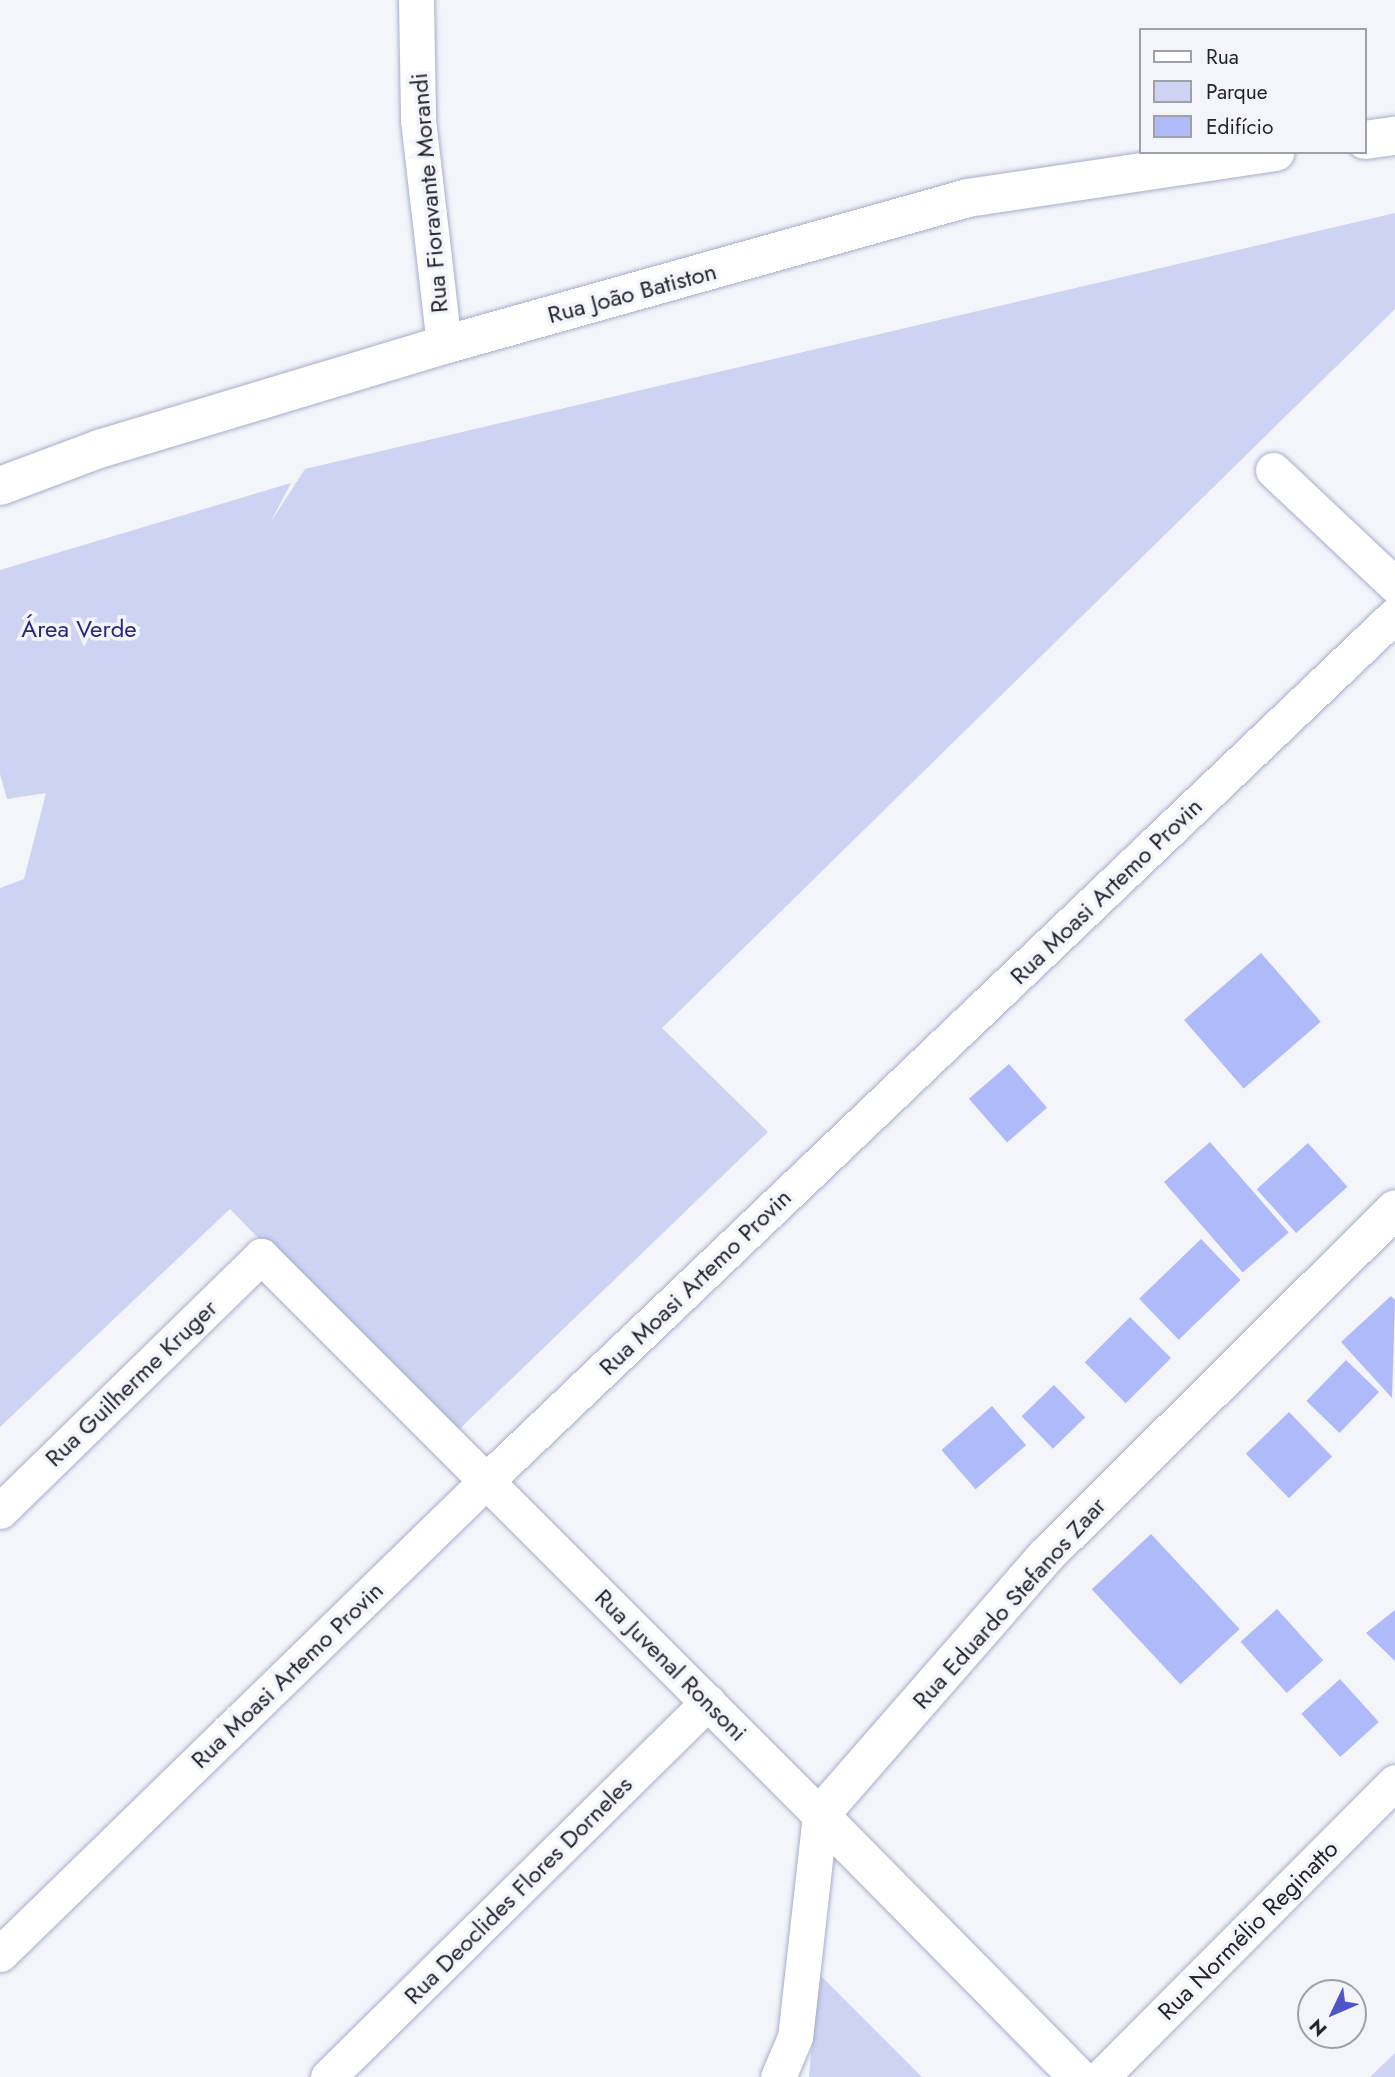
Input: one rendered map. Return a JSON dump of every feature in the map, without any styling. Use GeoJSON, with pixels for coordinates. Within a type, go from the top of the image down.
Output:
{"type":"FeatureCollection","features":[{"type":"Feature","properties":{"kind":"main road"},"geometry":{"type":"LineString","coordinates":[[1367,140],[1395,136]]}},
{"type":"Feature","properties":{"kind":"main road","name":"Rua João Batiston"},"geometry":{"type":"LineString","coordinates":[[0,486],[99,449],[444,345],[968,198],[1263,154]]}},
{"type":"Feature","properties":{"kind":"main road","name":"Rua Eduardo Stefanos Zaar"},"geometry":{"type":"LineString","coordinates":[[820,1815],[1045,1556],[1395,1209]]}},
{"type":"Feature","properties":{"kind":"main road","name":"Rua Juvenal Ronsoni"},"geometry":{"type":"LineString","coordinates":[[820,1815],[1078,2077]]}},
{"type":"Feature","properties":{"kind":"street","name":"Rua Fioravante Morandi"},"geometry":{"type":"LineString","coordinates":[[416,0],[418,120],[444,345]]}},
{"type":"Feature","properties":{"kind":"street"},"geometry":{"type":"LineString","coordinates":[[1273,470],[1395,585]]}},
{"type":"Feature","properties":{"kind":"street","name":"Rua Moasi Artemo Provin"},"geometry":{"type":"LineString","coordinates":[[0,1954],[486,1481],[1395,615]]}},
{"type":"Feature","properties":{"kind":"street","name":"Rua Juvenal Ronsoni"},"geometry":{"type":"LineString","coordinates":[[261,1256],[820,1815]]}},
{"type":"Feature","properties":{"kind":"street","name":"Rua Guilherme Kruger"},"geometry":{"type":"LineString","coordinates":[[0,1511],[261,1256]]}},
{"type":"Feature","properties":{"kind":"street","name":"Rua Deoclides Flores Dorneles"},"geometry":{"type":"LineString","coordinates":[[328,2077],[708,1702]]}},
{"type":"Feature","properties":{"kind":"street","name":"Rua Normélio Reginatto"},"geometry":{"type":"LineString","coordinates":[[1101,2077],[1395,1782]]}},
{"type":"Feature","properties":{"kind":"street"},"geometry":{"type":"LineString","coordinates":[[778,2077],[795,2037],[820,1815]]}},
{"type":"Feature","properties":{"kind":"green space","name":"Área Verde"},"geometry":{"type":"Polygon","coordinates":[[[1395,213],[1395,309],[662,1028],[768,1132],[451,1437],[230,1209],[0,1427],[0,888],[24,879],[46,793],[7,799],[0,774],[0,570],[291,483],[270,523],[305,469],[1395,213]]]}},
{"type":"Feature","properties":{"kind":"green space"},"geometry":{"type":"Polygon","coordinates":[[[818,1973],[922,2077],[809,2077],[818,1973]]]}},
{"type":"Feature","properties":{"kind":"green space"},"geometry":{"type":"Polygon","coordinates":[[[1395,2053],[1395,2077],[1370,2077],[1395,2053]]]}},
{"type":"Feature","properties":{"kind":"building"},"geometry":{"type":"Polygon","coordinates":[[[1261,953],[1321,1022],[1244,1089],[1184,1020],[1261,953]]]}},
{"type":"Feature","properties":{"kind":"building"},"geometry":{"type":"Polygon","coordinates":[[[1009,1064],[1047,1108],[1007,1143],[969,1099],[1009,1064]]]}},
{"type":"Feature","properties":{"kind":"building"},"geometry":{"type":"Polygon","coordinates":[[[1210,1142],[1289,1233],[1243,1273],[1164,1182],[1210,1142]]]}},
{"type":"Feature","properties":{"kind":"building"},"geometry":{"type":"Polygon","coordinates":[[[1308,1143],[1347,1187],[1296,1233],[1257,1189],[1308,1143]]]}},
{"type":"Feature","properties":{"kind":"building"},"geometry":{"type":"Polygon","coordinates":[[[1201,1239],[1241,1280],[1179,1340],[1139,1299],[1201,1239]]]}},
{"type":"Feature","properties":{"kind":"building"},"geometry":{"type":"Polygon","coordinates":[[[1391,1296],[1395,1300],[1392,1398],[1341,1342],[1391,1296]]]}},
{"type":"Feature","properties":{"kind":"building"},"geometry":{"type":"Polygon","coordinates":[[[1130,1317],[1171,1358],[1126,1403],[1085,1362],[1130,1317]]]}},
{"type":"Feature","properties":{"kind":"building"},"geometry":{"type":"Polygon","coordinates":[[[1346,1360],[1379,1392],[1339,1433],[1306,1401],[1346,1360]]]}},
{"type":"Feature","properties":{"kind":"building"},"geometry":{"type":"Polygon","coordinates":[[[1054,1385],[1085,1417],[1053,1449],[1022,1416],[1054,1385]]]}},
{"type":"Feature","properties":{"kind":"building"},"geometry":{"type":"Polygon","coordinates":[[[992,1406],[1026,1445],[976,1489],[941,1450],[992,1406]]]}},
{"type":"Feature","properties":{"kind":"building"},"geometry":{"type":"Polygon","coordinates":[[[1289,1412],[1332,1457],[1289,1498],[1246,1454],[1289,1412]]]}},
{"type":"Feature","properties":{"kind":"building"},"geometry":{"type":"Polygon","coordinates":[[[1151,1534],[1240,1629],[1180,1684],[1092,1589],[1151,1534]]]}},
{"type":"Feature","properties":{"kind":"building"},"geometry":{"type":"Polygon","coordinates":[[[1277,1609],[1323,1660],[1287,1693],[1241,1642],[1277,1609]]]}},
{"type":"Feature","properties":{"kind":"building"},"geometry":{"type":"Polygon","coordinates":[[[1395,1610],[1395,1661],[1366,1633],[1395,1610]]]}},
{"type":"Feature","properties":{"kind":"building"},"geometry":{"type":"Polygon","coordinates":[[[1340,1679],[1379,1722],[1340,1757],[1301,1714],[1340,1679]]]}}]}
